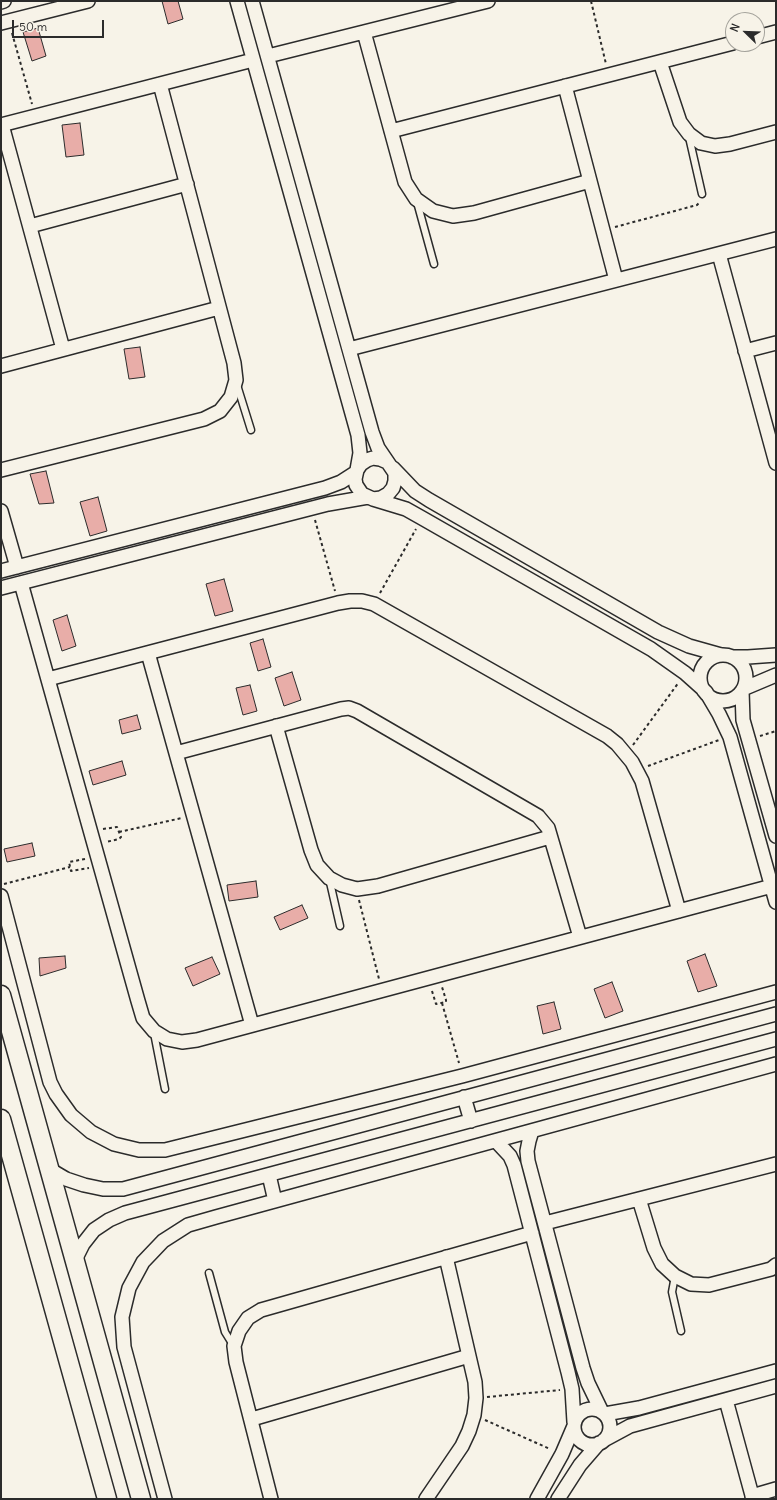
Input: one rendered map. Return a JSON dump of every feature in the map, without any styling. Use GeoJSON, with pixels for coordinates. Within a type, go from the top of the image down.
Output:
{"type":"FeatureCollection","features":[{"type":"Feature","properties":{"kind":"street"},"geometry":{"type":"LineString","coordinates":[[5,22],[88,1]]}},
{"type":"Feature","properties":{"kind":"street"},"geometry":{"type":"LineString","coordinates":[[1,571],[325,488],[341,482],[356,471],[366,460],[373,458],[380,459],[389,464],[415,490],[442,508],[658,632],[689,646],[726,656],[742,665],[745,671],[746,683],[737,696],[724,700],[717,700],[685,673],[651,649],[422,518],[401,507],[362,494],[356,485],[356,471],[360,453],[358,435],[237,1]]}},
{"type":"Feature","properties":{"kind":"street"},"geometry":{"type":"LineString","coordinates":[[1,588],[312,508],[338,502],[381,498],[388,494],[395,481],[395,474],[378,448],[374,436],[252,1]]}},
{"type":"Feature","properties":{"kind":"street"},"geometry":{"type":"LineString","coordinates":[[268,56],[488,1]]}},
{"type":"Feature","properties":{"kind":"street"},"geometry":{"type":"LineString","coordinates":[[364,32],[405,182],[416,199],[433,211],[453,216],[474,213],[590,181]]}},
{"type":"Feature","properties":{"kind":"street"},"geometry":{"type":"LineString","coordinates":[[765,35],[776,32]]}},
{"type":"Feature","properties":{"kind":"street"},"geometry":{"type":"LineString","coordinates":[[391,131],[725,45]]}},
{"type":"Feature","properties":{"kind":"street"},"geometry":{"type":"LineString","coordinates":[[64,349],[1,125],[253,60]]}},
{"type":"Feature","properties":{"kind":"street"},"geometry":{"type":"LineString","coordinates":[[660,62],[680,122],[689,134],[701,143],[715,146],[730,144],[776,132]]}},
{"type":"Feature","properties":{"kind":"street"},"geometry":{"type":"LineString","coordinates":[[1,470],[204,419],[220,411],[231,397],[236,380],[234,363],[160,84]]}},
{"type":"Feature","properties":{"kind":"street"},"geometry":{"type":"LineString","coordinates":[[565,86],[616,280]]}},
{"type":"Feature","properties":{"kind":"street"},"geometry":{"type":"LineString","coordinates":[[30,226],[186,184]]}},
{"type":"Feature","properties":{"kind":"street"},"geometry":{"type":"LineString","coordinates":[[349,349],[776,239]]}},
{"type":"Feature","properties":{"kind":"street"},"geometry":{"type":"LineString","coordinates":[[719,254],[776,463]]}},
{"type":"Feature","properties":{"kind":"street"},"geometry":{"type":"LineString","coordinates":[[1,366],[219,308]]}},
{"type":"Feature","properties":{"kind":"street"},"geometry":{"type":"LineString","coordinates":[[745,350],[776,343]]}},
{"type":"Feature","properties":{"kind":"street"},"geometry":{"type":"LineString","coordinates":[[1,511],[17,567]]}},
{"type":"Feature","properties":{"kind":"street"},"geometry":{"type":"LineString","coordinates":[[21,583],[143,1018],[154,1031],[167,1039],[182,1042],[197,1040],[772,886]]}},
{"type":"Feature","properties":{"kind":"street"},"geometry":{"type":"LineString","coordinates":[[48,679],[338,603],[356,601],[374,604],[607,736],[626,754],[637,770],[642,781],[679,911]]}},
{"type":"Feature","properties":{"kind":"street"},"geometry":{"type":"LineString","coordinates":[[148,653],[252,1025]]}},
{"type":"Feature","properties":{"kind":"street"},"geometry":{"type":"LineString","coordinates":[[776,655],[713,657],[707,662],[701,675],[701,683],[730,737],[776,902]]}},
{"type":"Feature","properties":{"kind":"street"},"geometry":{"type":"LineString","coordinates":[[742,690],[776,675]]}},
{"type":"Feature","properties":{"kind":"street"},"geometry":{"type":"LineString","coordinates":[[742,690],[743,720],[776,836]]}},
{"type":"Feature","properties":{"kind":"street"},"geometry":{"type":"LineString","coordinates":[[176,753],[341,709],[353,709],[532,812],[544,822],[548,828],[580,937]]}},
{"type":"Feature","properties":{"kind":"street"},"geometry":{"type":"LineString","coordinates":[[276,726],[311,850],[318,865],[329,878],[342,885],[356,889],[378,886],[550,837]]}},
{"type":"Feature","properties":{"kind":"street"},"geometry":{"type":"LineString","coordinates":[[1,896],[50,1082],[63,1105],[81,1124],[97,1136],[114,1144],[139,1150],[165,1150],[462,1076],[776,992]]}},
{"type":"Feature","properties":{"kind":"street"},"geometry":{"type":"LineString","coordinates":[[1,995],[141,1499]]}},
{"type":"Feature","properties":{"kind":"street"},"geometry":{"type":"LineString","coordinates":[[49,1169],[66,1179],[84,1185],[104,1189],[123,1189],[776,1014]]}},
{"type":"Feature","properties":{"kind":"street"},"geometry":{"type":"LineString","coordinates":[[75,1260],[83,1244],[94,1230],[108,1220],[125,1213],[776,1038]]}},
{"type":"Feature","properties":{"kind":"street"},"geometry":{"type":"LineString","coordinates":[[542,1055],[551,1074]]}},
{"type":"Feature","properties":{"kind":"street"},"geometry":{"type":"LineString","coordinates":[[166,1499],[124,1347],[122,1317],[129,1288],[143,1262],[163,1241],[188,1226],[776,1064]]}},
{"type":"Feature","properties":{"kind":"street"},"geometry":{"type":"LineString","coordinates":[[464,1097],[471,1121]]}},
{"type":"Feature","properties":{"kind":"street"},"geometry":{"type":"LineString","coordinates":[[1,1119],[107,1499]]}},
{"type":"Feature","properties":{"kind":"street"},"geometry":{"type":"LineString","coordinates":[[532,1131],[528,1146],[528,1161],[583,1368],[593,1393],[603,1413],[608,1419],[609,1430],[580,1465],[558,1499]]}},
{"type":"Feature","properties":{"kind":"street"},"geometry":{"type":"LineString","coordinates":[[496,1141],[510,1156],[514,1165],[572,1389],[575,1432],[582,1442],[593,1444],[630,1426],[776,1386]]}},
{"type":"Feature","properties":{"kind":"street"},"geometry":{"type":"LineString","coordinates":[[545,1223],[776,1164]]}},
{"type":"Feature","properties":{"kind":"street"},"geometry":{"type":"LineString","coordinates":[[269,1175],[275,1201]]}},
{"type":"Feature","properties":{"kind":"street"},"geometry":{"type":"LineString","coordinates":[[639,1199],[654,1248],[662,1264],[675,1276],[691,1284],[709,1285],[771,1268],[776,1265]]}},
{"type":"Feature","properties":{"kind":"street"},"geometry":{"type":"LineString","coordinates":[[271,1499],[252,1419],[236,1362],[234,1346],[238,1331],[248,1318],[260,1310],[532,1233]]}},
{"type":"Feature","properties":{"kind":"street"},"geometry":{"type":"LineString","coordinates":[[426,1499],[462,1446],[474,1415],[476,1398],[476,1382],[446,1257]]}},
{"type":"Feature","properties":{"kind":"street"},"geometry":{"type":"LineString","coordinates":[[252,1419],[469,1356]]}},
{"type":"Feature","properties":{"kind":"street"},"geometry":{"type":"LineString","coordinates":[[537,1499],[562,1454],[577,1416],[582,1411],[596,1409],[603,1413],[634,1409],[776,1371]]}},
{"type":"Feature","properties":{"kind":"street"},"geometry":{"type":"LineString","coordinates":[[726,1400],[752,1497],[776,1489]]}},
{"type":"Feature","properties":{"kind":"lane"},"geometry":{"type":"LineString","coordinates":[[689,134],[702,194]]}},
{"type":"Feature","properties":{"kind":"lane"},"geometry":{"type":"LineString","coordinates":[[416,199],[434,264]]}},
{"type":"Feature","properties":{"kind":"lane"},"geometry":{"type":"LineString","coordinates":[[236,380],[251,430]]}},
{"type":"Feature","properties":{"kind":"lane"},"geometry":{"type":"LineString","coordinates":[[329,878],[340,926]]}},
{"type":"Feature","properties":{"kind":"lane"},"geometry":{"type":"LineString","coordinates":[[154,1031],[164,1088]]}},
{"type":"Feature","properties":{"kind":"lane"},"geometry":{"type":"LineString","coordinates":[[209,1273],[225,1332],[234,1346]]}},
{"type":"Feature","properties":{"kind":"lane"},"geometry":{"type":"LineString","coordinates":[[675,1276],[672,1292],[681,1332]]}},
{"type":"Feature","properties":{"kind":"path"},"geometry":{"type":"LineString","coordinates":[[591,1],[609,75]]}},
{"type":"Feature","properties":{"kind":"path"},"geometry":{"type":"LineString","coordinates":[[5,22],[36,116]]}},
{"type":"Feature","properties":{"kind":"path"},"geometry":{"type":"LineString","coordinates":[[603,230],[697,205],[702,198],[702,194]]}},
{"type":"Feature","properties":{"kind":"path"},"geometry":{"type":"LineString","coordinates":[[312,508],[338,603]]}},
{"type":"Feature","properties":{"kind":"path"},"geometry":{"type":"LineString","coordinates":[[374,604],[422,518]]}},
{"type":"Feature","properties":{"kind":"path"},"geometry":{"type":"LineString","coordinates":[[626,754],[685,673]]}},
{"type":"Feature","properties":{"kind":"path"},"geometry":{"type":"LineString","coordinates":[[748,739],[776,731]]}},
{"type":"Feature","properties":{"kind":"path"},"geometry":{"type":"LineString","coordinates":[[637,770],[730,737]]}},
{"type":"Feature","properties":{"kind":"path"},"geometry":{"type":"LineString","coordinates":[[119,832],[193,816]]}},
{"type":"Feature","properties":{"kind":"path"},"geometry":{"type":"LineString","coordinates":[[90,832],[117,827],[121,837],[97,856],[72,871],[69,862],[97,856]]}},
{"type":"Feature","properties":{"kind":"path"},"geometry":{"type":"LineString","coordinates":[[1,885],[70,866]]}},
{"type":"Feature","properties":{"kind":"path"},"geometry":{"type":"LineString","coordinates":[[356,889],[382,990]]}},
{"type":"Feature","properties":{"kind":"path"},"geometry":{"type":"LineString","coordinates":[[433,977],[446,1000],[442,1003],[436,1004],[433,977]]}},
{"type":"Feature","properties":{"kind":"path"},"geometry":{"type":"LineString","coordinates":[[442,1003],[462,1076]]}},
{"type":"Feature","properties":{"kind":"path"},"geometry":{"type":"LineString","coordinates":[[476,1398],[572,1389]]}},
{"type":"Feature","properties":{"kind":"path"},"geometry":{"type":"LineString","coordinates":[[474,1415],[562,1454]]}},
{"type":"Feature","properties":{"kind":"building"},"geometry":{"type":"Polygon","coordinates":[[[162,1],[178,1],[183,19],[168,24],[162,1]]]}},
{"type":"Feature","properties":{"kind":"building"},"geometry":{"type":"Polygon","coordinates":[[[38,28],[46,56],[32,61],[23,32],[38,28]]]}},
{"type":"Feature","properties":{"kind":"building"},"geometry":{"type":"Polygon","coordinates":[[[80,123],[84,155],[66,157],[62,125],[80,123]]]}},
{"type":"Feature","properties":{"kind":"building"},"geometry":{"type":"Polygon","coordinates":[[[140,347],[145,377],[129,379],[124,349],[140,347]]]}},
{"type":"Feature","properties":{"kind":"building"},"geometry":{"type":"Polygon","coordinates":[[[46,471],[54,503],[39,504],[30,474],[46,471]]]}},
{"type":"Feature","properties":{"kind":"building"},"geometry":{"type":"Polygon","coordinates":[[[98,497],[107,531],[90,536],[80,502],[98,497]]]}},
{"type":"Feature","properties":{"kind":"building"},"geometry":{"type":"Polygon","coordinates":[[[224,579],[233,611],[215,616],[206,584],[224,579]]]}},
{"type":"Feature","properties":{"kind":"building"},"geometry":{"type":"Polygon","coordinates":[[[67,615],[76,646],[62,651],[53,620],[67,615]]]}},
{"type":"Feature","properties":{"kind":"building"},"geometry":{"type":"Polygon","coordinates":[[[263,639],[271,667],[258,671],[250,643],[263,639]]]}},
{"type":"Feature","properties":{"kind":"building"},"geometry":{"type":"Polygon","coordinates":[[[292,672],[301,700],[284,706],[275,678],[292,672]]]}},
{"type":"Feature","properties":{"kind":"building"},"geometry":{"type":"Polygon","coordinates":[[[250,685],[257,711],[243,715],[236,688],[250,685]]]}},
{"type":"Feature","properties":{"kind":"building"},"geometry":{"type":"Polygon","coordinates":[[[137,715],[141,729],[122,734],[119,720],[137,715]]]}},
{"type":"Feature","properties":{"kind":"building"},"geometry":{"type":"Polygon","coordinates":[[[122,761],[126,775],[93,785],[89,771],[122,761]]]}},
{"type":"Feature","properties":{"kind":"building"},"geometry":{"type":"Polygon","coordinates":[[[32,843],[35,856],[7,862],[4,849],[32,843]]]}},
{"type":"Feature","properties":{"kind":"building"},"geometry":{"type":"Polygon","coordinates":[[[256,881],[258,897],[229,901],[227,885],[256,881]]]}},
{"type":"Feature","properties":{"kind":"building"},"geometry":{"type":"Polygon","coordinates":[[[302,905],[308,918],[280,930],[274,917],[302,905]]]}},
{"type":"Feature","properties":{"kind":"building"},"geometry":{"type":"Polygon","coordinates":[[[705,954],[717,986],[698,992],[687,961],[705,954]]]}},
{"type":"Feature","properties":{"kind":"building"},"geometry":{"type":"Polygon","coordinates":[[[65,956],[66,968],[40,976],[39,958],[65,956]]]}},
{"type":"Feature","properties":{"kind":"building"},"geometry":{"type":"Polygon","coordinates":[[[212,957],[220,974],[193,986],[185,968],[212,957]]]}},
{"type":"Feature","properties":{"kind":"building"},"geometry":{"type":"Polygon","coordinates":[[[612,982],[623,1011],[605,1018],[594,989],[612,982]]]}},
{"type":"Feature","properties":{"kind":"building"},"geometry":{"type":"Polygon","coordinates":[[[554,1002],[561,1029],[543,1034],[537,1006],[554,1002]]]}}]}
